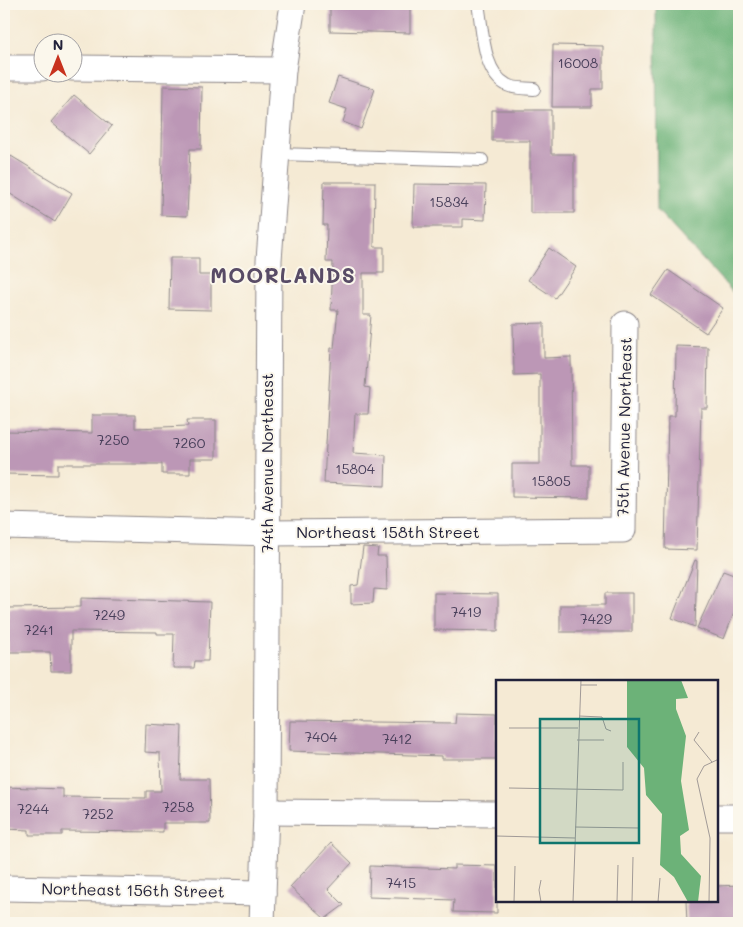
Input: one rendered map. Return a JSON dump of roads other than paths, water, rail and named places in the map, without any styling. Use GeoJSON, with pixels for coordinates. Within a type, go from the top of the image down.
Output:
{"type":"FeatureCollection","features":[{"type":"Feature","properties":{"kind":"street","name":"74th Avenue Northeast"},"geometry":{"type":"LineString","coordinates":[[262,923],[266,812],[269,260],[283,70],[293,4]]}},
{"type":"Feature","properties":{"kind":"street"},"geometry":{"type":"LineString","coordinates":[[4,68],[32,68]]}},
{"type":"Feature","properties":{"kind":"street"},"geometry":{"type":"LineString","coordinates":[[82,68],[283,70]]}},
{"type":"Feature","properties":{"kind":"street","name":"75th Avenue Northeast"},"geometry":{"type":"LineString","coordinates":[[623,530],[625,324]]}},
{"type":"Feature","properties":{"kind":"street","name":"Northeast 158th Street"},"geometry":{"type":"LineString","coordinates":[[4,526],[267,533],[623,530]]}},
{"type":"Feature","properties":{"kind":"street"},"geometry":{"type":"LineString","coordinates":[[266,812],[496,814]]}},
{"type":"Feature","properties":{"kind":"street"},"geometry":{"type":"LineString","coordinates":[[718,817],[739,817]]}},
{"type":"Feature","properties":{"kind":"street","name":"Northeast 156th Street"},"geometry":{"type":"LineString","coordinates":[[4,888],[263,893]]}},
{"type":"Feature","properties":{"kind":"lane"},"geometry":{"type":"LineString","coordinates":[[478,4],[493,74],[508,86],[534,89]]}},
{"type":"Feature","properties":{"kind":"lane"},"geometry":{"type":"LineString","coordinates":[[277,154],[482,160]]}},
{"type":"Feature","properties":{"kind":"district","name":"MOORLANDS"},"geometry":{"type":"Point","coordinates":[283,276]}}]}
